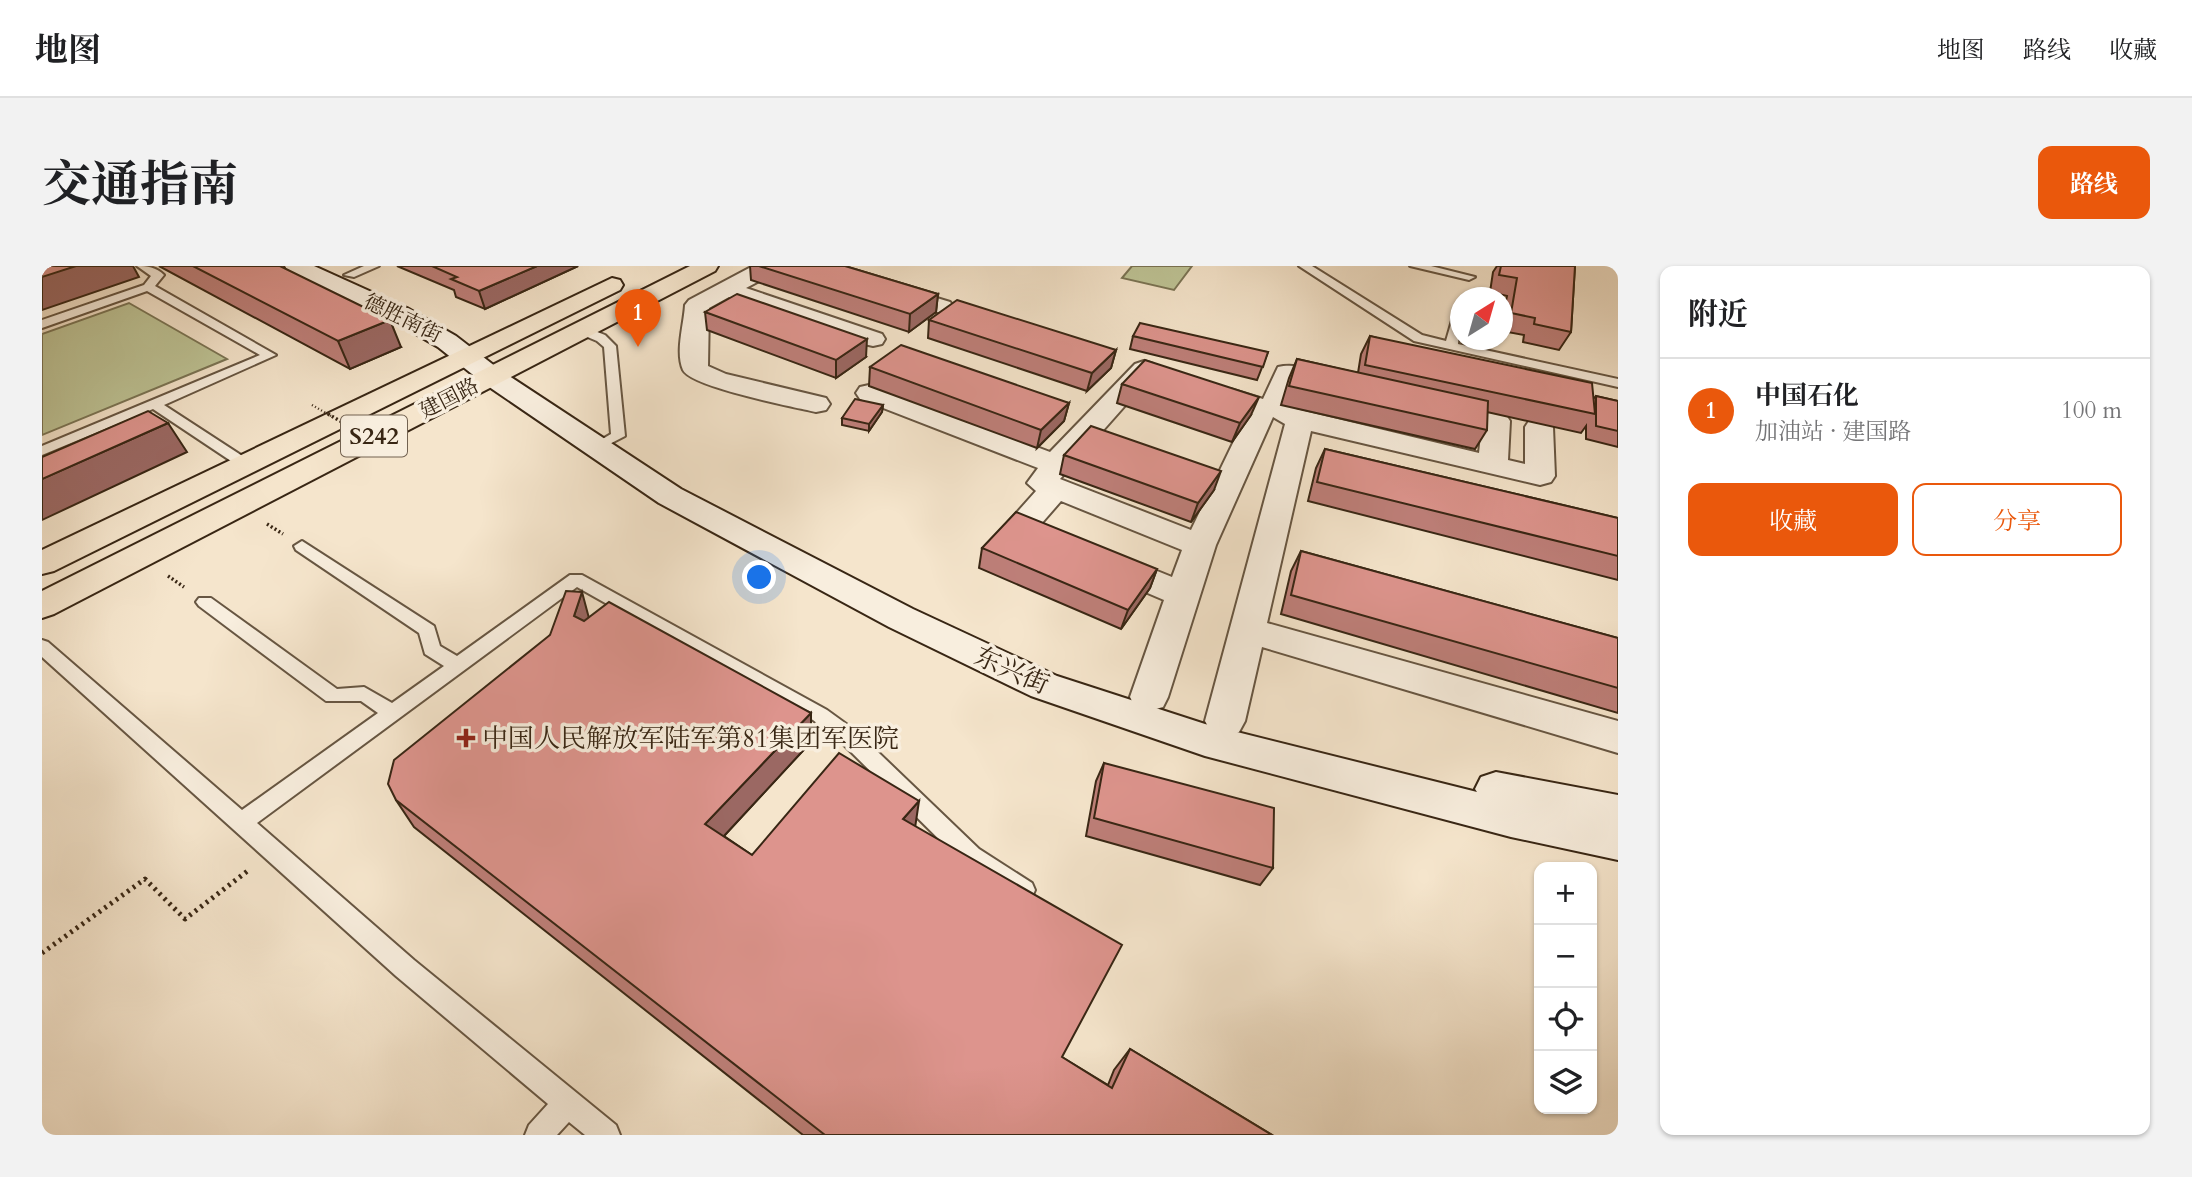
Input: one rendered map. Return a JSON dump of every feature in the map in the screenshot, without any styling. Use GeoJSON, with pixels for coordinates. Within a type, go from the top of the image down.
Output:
{"type":"FeatureCollection","features":[{"type":"Feature","properties":{"kind":"main road","name":"建国路"},"geometry":{"type":"LineString","coordinates":[[42,606],[140,556],[492,360],[652,266]]}},
{"type":"Feature","properties":{"kind":"main road","name":"建国路"},"geometry":{"type":"LineString","coordinates":[[42,563],[245,464],[492,360],[582,330],[706,266]]}},
{"type":"Feature","properties":{"kind":"street","name":"德胜南街"},"geometry":{"type":"LineString","coordinates":[[296,266],[492,360]]}},
{"type":"Feature","properties":{"kind":"street"},"geometry":{"type":"LineString","coordinates":[[770,266],[697,305],[693,359],[696,370],[739,386],[816,404]]}},
{"type":"Feature","properties":{"kind":"street"},"geometry":{"type":"LineString","coordinates":[[809,266],[942,307]]}},
{"type":"Feature","properties":{"kind":"street","name":"德胜南街"},"geometry":{"type":"LineString","coordinates":[[340,271],[492,360]]}},
{"type":"Feature","properties":{"kind":"street"},"geometry":{"type":"LineString","coordinates":[[728,289],[873,339]]}},
{"type":"Feature","properties":{"kind":"street","name":"东兴街"},"geometry":{"type":"LineString","coordinates":[[492,360],[607,442],[682,503],[901,618],[1044,686],[1205,740],[1511,819],[1618,841]]}},
{"type":"Feature","properties":{"kind":"street"},"geometry":{"type":"LineString","coordinates":[[1144,369],[1087,430],[1020,527],[1183,594]]}},
{"type":"Feature","properties":{"kind":"street"},"geometry":{"type":"LineString","coordinates":[[1365,391],[1287,373],[1275,404],[1286,415],[1300,420],[1540,476],[1539,427]]}},
{"type":"Feature","properties":{"kind":"street"},"geometry":{"type":"LineString","coordinates":[[1149,697],[1200,545],[1212,481],[1263,408],[1210,390]]}},
{"type":"Feature","properties":{"kind":"street"},"geometry":{"type":"LineString","coordinates":[[869,393],[1056,476],[1200,545]]}},
{"type":"Feature","properties":{"kind":"street"},"geometry":{"type":"LineString","coordinates":[[1405,400],[1496,421],[1493,465]]}},
{"type":"Feature","properties":{"kind":"street"},"geometry":{"type":"LineString","coordinates":[[1225,721],[1248,630],[1278,558],[1304,459],[1300,420]]}},
{"type":"Feature","properties":{"kind":"street","name":"东兴街"},"geometry":{"type":"LineString","coordinates":[[607,442],[918,599],[1068,670],[1225,721],[1503,791],[1618,813]]}},
{"type":"Feature","properties":{"kind":"street"},"geometry":{"type":"LineString","coordinates":[[1248,630],[1618,737]]}},
{"type":"Feature","properties":{"kind":"lane"},"geometry":{"type":"LineString","coordinates":[[42,324],[148,287],[158,275],[142,266]]}},
{"type":"Feature","properties":{"kind":"lane"},"geometry":{"type":"LineString","coordinates":[[340,271],[374,266]]}},
{"type":"Feature","properties":{"kind":"lane"},"geometry":{"type":"LineString","coordinates":[[1304,266],[1418,338],[1450,346]]}},
{"type":"Feature","properties":{"kind":"lane"},"geometry":{"type":"LineString","coordinates":[[1416,266],[1469,277]]}},
{"type":"Feature","properties":{"kind":"lane"},"geometry":{"type":"LineString","coordinates":[[42,451],[270,355],[148,287]]}},
{"type":"Feature","properties":{"kind":"lane"},"geometry":{"type":"LineString","coordinates":[[582,330],[601,338],[610,346],[607,442]]}},
{"type":"Feature","properties":{"kind":"lane"},"geometry":{"type":"LineString","coordinates":[[1469,350],[1618,383]]}},
{"type":"Feature","properties":{"kind":"lane"},"geometry":{"type":"LineString","coordinates":[[153,404],[245,464]]}},
{"type":"Feature","properties":{"kind":"lane"},"geometry":{"type":"LineString","coordinates":[[302,546],[428,630],[431,649],[457,665]]}},
{"type":"Feature","properties":{"kind":"lane"},"geometry":{"type":"LineString","coordinates":[[241,823],[576,579],[820,715],[849,737],[971,856],[1041,900]]}},
{"type":"Feature","properties":{"kind":"lane"},"geometry":{"type":"LineString","coordinates":[[205,602],[333,695],[364,694],[392,713]]}},
{"type":"Feature","properties":{"kind":"lane"},"geometry":{"type":"LineString","coordinates":[[42,647],[405,968],[606,1135]]}},
{"type":"Feature","properties":{"kind":"lane"},"geometry":{"type":"LineString","coordinates":[[538,1135],[567,1103]]}},
{"type":"Feature","properties":{"kind":"path"},"geometry":{"type":"LineString","coordinates":[[312,405],[390,449]]}},
{"type":"Feature","properties":{"kind":"path"},"geometry":{"type":"LineString","coordinates":[[140,556],[205,602]]}},
{"type":"Feature","properties":{"kind":"path"},"geometry":{"type":"LineString","coordinates":[[42,953],[145,879],[185,919],[273,851]]}},
{"type":"Feature","properties":{"kind":"green space"},"geometry":{"type":"Polygon","coordinates":[[[1132,266],[1192,266],[1174,290],[1122,278],[1132,266]]]}},
{"type":"Feature","properties":{"kind":"green space"},"geometry":{"type":"Polygon","coordinates":[[[129,303],[227,359],[42,435],[42,334],[129,303]]]}},
{"type":"Feature","properties":{"kind":"building"},"geometry":{"type":"Polygon","coordinates":[[[42,266],[76,266],[42,277],[42,266]]]}},
{"type":"Feature","properties":{"kind":"building"},"geometry":{"type":"Polygon","coordinates":[[[193,266],[280,266],[390,320],[338,341],[193,266]]]}},
{"type":"Feature","properties":{"kind":"building"},"geometry":{"type":"Polygon","coordinates":[[[432,266],[537,266],[479,291],[451,279],[457,277],[432,266]]]}},
{"type":"Feature","properties":{"kind":"building"},"geometry":{"type":"Polygon","coordinates":[[[759,266],[845,266],[938,294],[910,314],[759,266]]]}},
{"type":"Feature","properties":{"kind":"building"},"geometry":{"type":"Polygon","coordinates":[[[1501,266],[1575,266],[1571,332],[1534,324],[1535,318],[1513,313],[1517,278],[1499,275],[1501,266]]]}},
{"type":"Feature","properties":{"kind":"building"},"geometry":{"type":"Polygon","coordinates":[[[737,294],[867,339],[836,360],[705,312],[737,294]]]}},
{"type":"Feature","properties":{"kind":"building"},"geometry":{"type":"Polygon","coordinates":[[[957,300],[1116,350],[1092,373],[929,320],[957,300]]]}},
{"type":"Feature","properties":{"kind":"building"},"geometry":{"type":"Polygon","coordinates":[[[1140,323],[1268,352],[1263,367],[1133,336],[1140,323]]]}},
{"type":"Feature","properties":{"kind":"building"},"geometry":{"type":"Polygon","coordinates":[[[1370,336],[1592,383],[1595,414],[1365,365],[1370,336]]]}},
{"type":"Feature","properties":{"kind":"building"},"geometry":{"type":"Polygon","coordinates":[[[901,345],[1069,403],[1041,430],[870,367],[901,345]]]}},
{"type":"Feature","properties":{"kind":"building"},"geometry":{"type":"Polygon","coordinates":[[[1297,359],[1488,401],[1487,430],[1289,386],[1297,359]]]}},
{"type":"Feature","properties":{"kind":"building"},"geometry":{"type":"Polygon","coordinates":[[[1145,360],[1259,397],[1240,423],[1122,384],[1145,360]]]}},
{"type":"Feature","properties":{"kind":"building"},"geometry":{"type":"Polygon","coordinates":[[[1596,396],[1618,401],[1618,431],[1596,426],[1596,396]]]}},
{"type":"Feature","properties":{"kind":"building"},"geometry":{"type":"Polygon","coordinates":[[[855,399],[883,405],[869,424],[842,418],[855,399]]]}},
{"type":"Feature","properties":{"kind":"building"},"geometry":{"type":"Polygon","coordinates":[[[148,411],[168,423],[42,479],[42,457],[148,411]]]}},
{"type":"Feature","properties":{"kind":"building"},"geometry":{"type":"Polygon","coordinates":[[[1091,426],[1221,471],[1198,503],[1064,455],[1091,426]]]}},
{"type":"Feature","properties":{"kind":"building"},"geometry":{"type":"Polygon","coordinates":[[[1325,449],[1618,518],[1618,556],[1317,482],[1325,449]]]}},
{"type":"Feature","properties":{"kind":"building"},"geometry":{"type":"Polygon","coordinates":[[[1016,512],[1157,569],[1128,610],[982,548],[1016,512]]]}},
{"type":"Feature","properties":{"kind":"building"},"geometry":{"type":"Polygon","coordinates":[[[1301,551],[1618,638],[1618,688],[1291,595],[1301,551]]]}},
{"type":"Feature","properties":{"kind":"building"},"geometry":{"type":"Polygon","coordinates":[[[566,591],[582,592],[574,616],[584,621],[609,602],[811,713],[705,824],[752,855],[839,753],[919,801],[903,819],[1122,945],[1062,1057],[1112,1088],[1130,1049],[1272,1135],[825,1135],[396,800],[388,784],[394,760],[550,635],[566,591]]]}},
{"type":"Feature","properties":{"kind":"building"},"geometry":{"type":"Polygon","coordinates":[[[1104,763],[1274,808],[1273,868],[1094,818],[1104,763]]]}},
{"type":"Feature","properties":{"kind":"place","name":"中国石化"},"geometry":{"type":"Point","coordinates":[638,347]}},
{"type":"Feature","properties":{"kind":"place","name":"中国人民解放军陆军第81集团军医院"},"geometry":{"type":"Point","coordinates":[466,738]}}]}
